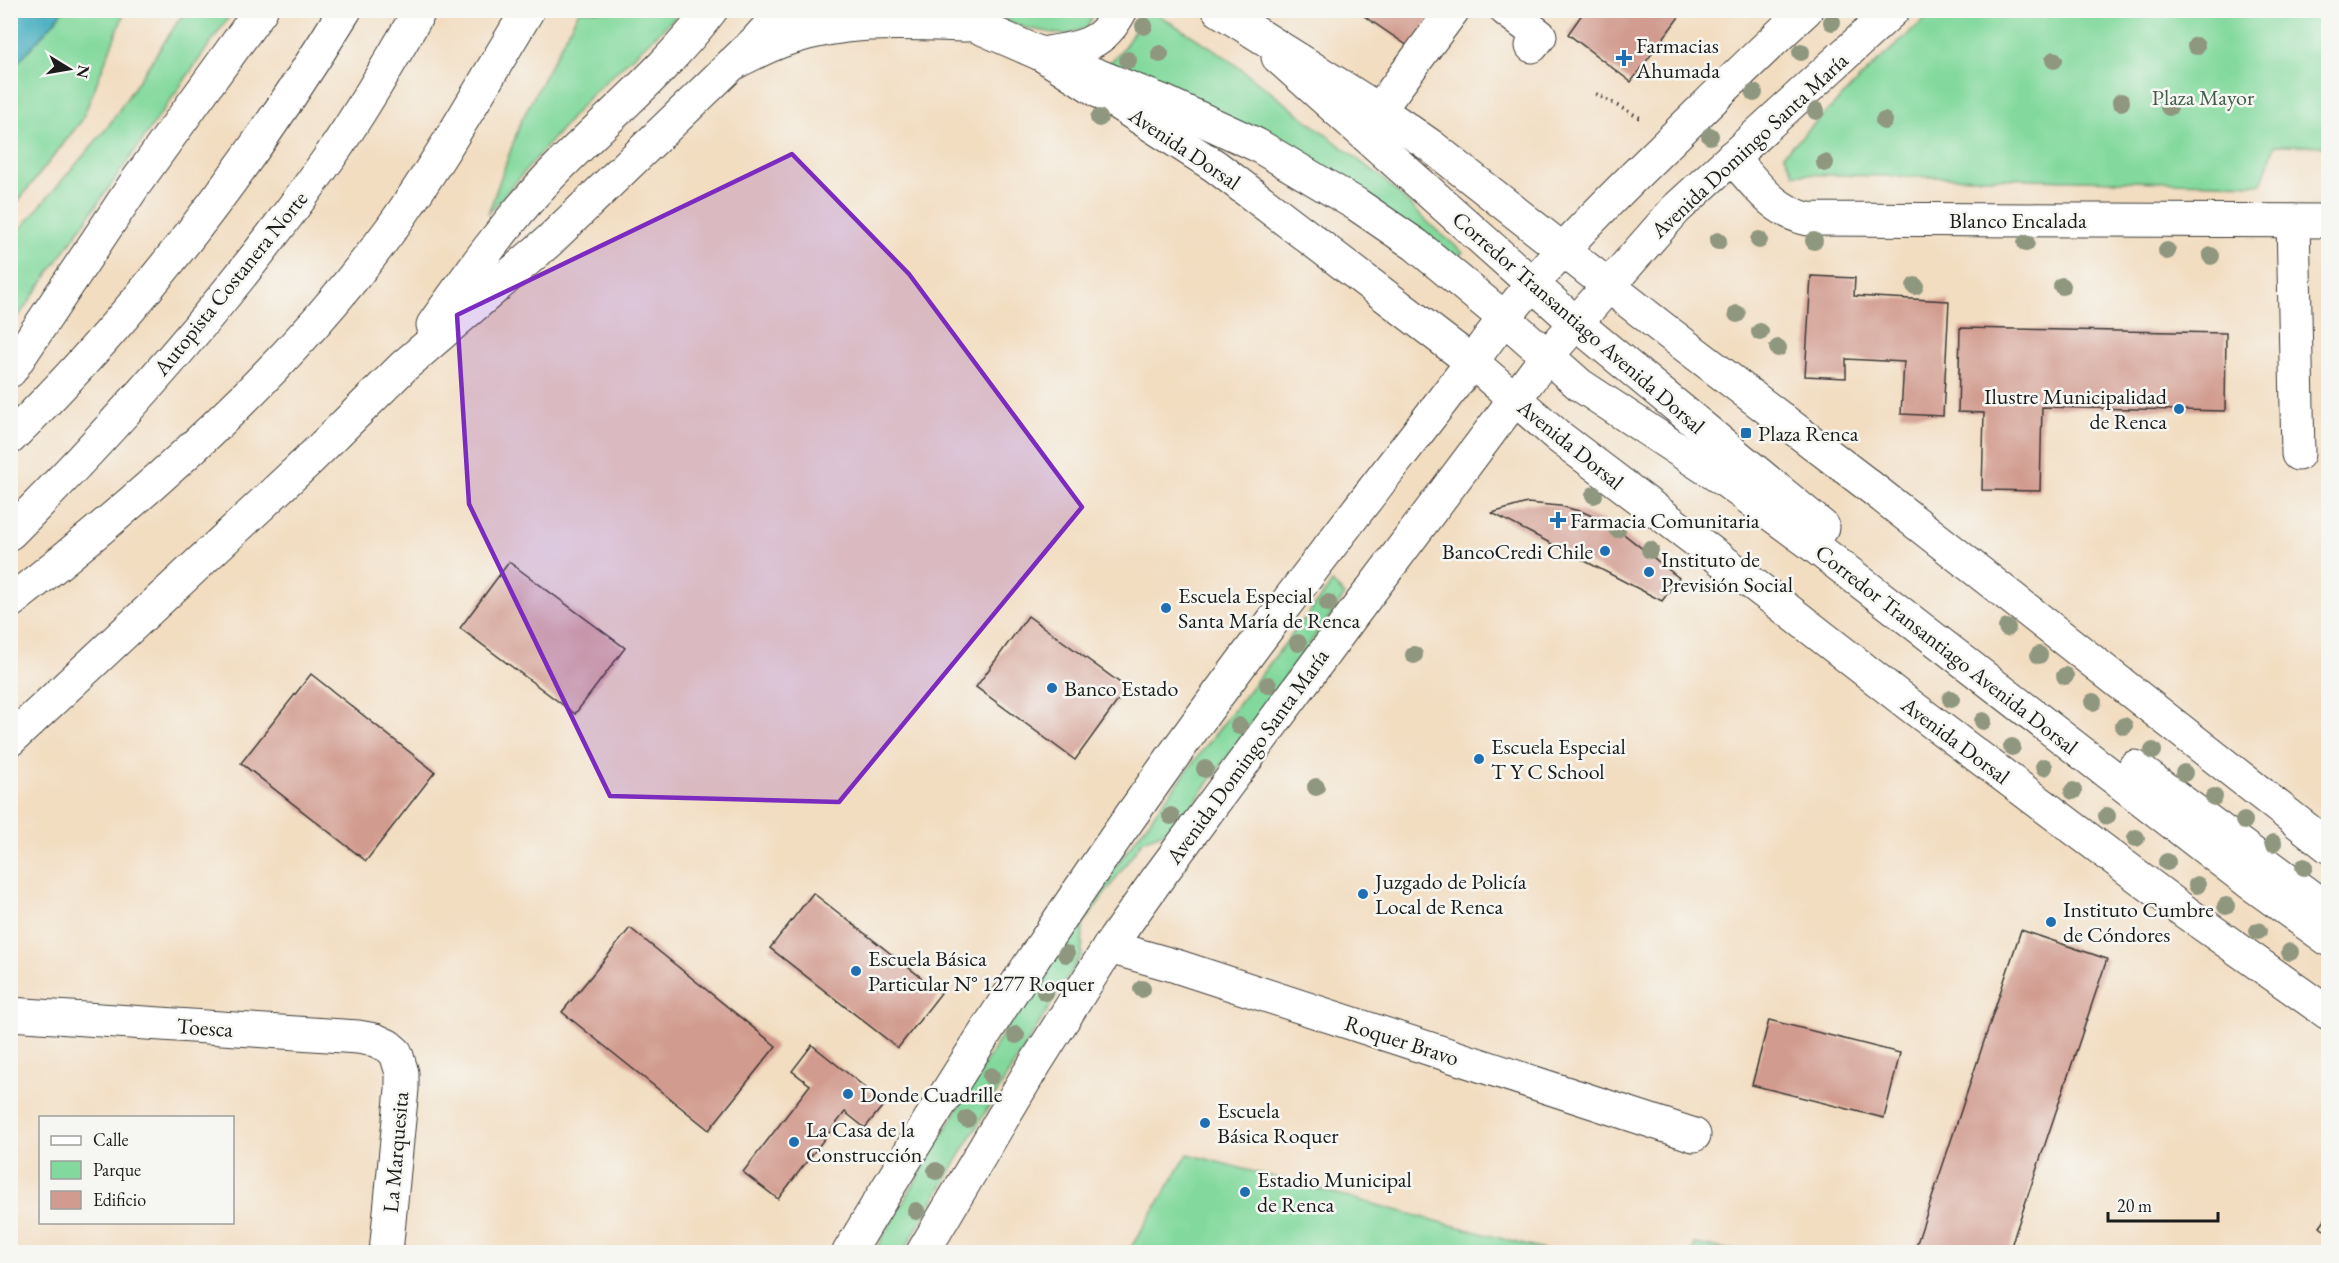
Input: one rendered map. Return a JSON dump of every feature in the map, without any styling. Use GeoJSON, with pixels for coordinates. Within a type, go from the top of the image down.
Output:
{"type":"FeatureCollection","features":[{"type":"Feature","properties":{"kind":"main road"},"geometry":{"type":"LineString","coordinates":[[10,371],[135,184],[261,10]]}},
{"type":"Feature","properties":{"kind":"main road"},"geometry":{"type":"LineString","coordinates":[[10,438],[96,350],[178,252],[250,154],[345,10]]}},
{"type":"Feature","properties":{"kind":"main road","name":"Autopista Costanera Norte"},"geometry":{"type":"LineString","coordinates":[[10,533],[103,437],[231,288],[330,156],[420,10]]}},
{"type":"Feature","properties":{"kind":"main road"},"geometry":{"type":"LineString","coordinates":[[10,602],[61,562],[182,458],[247,397],[314,323],[404,210],[528,10]]}},
{"type":"Feature","properties":{"kind":"main road"},"geometry":{"type":"LineString","coordinates":[[404,366],[487,248],[509,221],[549,177],[650,78],[711,10]]}},
{"type":"Feature","properties":{"kind":"main road"},"geometry":{"type":"LineString","coordinates":[[10,740],[308,461],[404,366],[549,241],[732,64],[784,10]]}},
{"type":"Feature","properties":{"kind":"main road","name":"Avenida Dorsal"},"geometry":{"type":"LineString","coordinates":[[940,10],[1041,54],[1215,166],[1472,362],[1559,437],[1975,755],[2188,914],[2328,1013]]}},
{"type":"Feature","properties":{"kind":"main road"},"geometry":{"type":"LineString","coordinates":[[1041,54],[1078,48],[1094,42],[1105,35],[1121,10]]}},
{"type":"Feature","properties":{"kind":"main road"},"geometry":{"type":"LineString","coordinates":[[1379,110],[1453,10]]}},
{"type":"Feature","properties":{"kind":"main road"},"geometry":{"type":"LineString","coordinates":[[1506,10],[1540,36],[1532,46]]}},
{"type":"Feature","properties":{"kind":"main road"},"geometry":{"type":"LineString","coordinates":[[849,1252],[982,1036],[1111,844],[1259,639],[1472,362],[1503,317],[1563,248],[1806,10]]}},
{"type":"Feature","properties":{"kind":"main road","name":"Avenida Domingo Santa María"},"geometry":{"type":"LineString","coordinates":[[923,1252],[1028,1075],[1109,947],[1165,868],[1547,356],[1676,209],[1893,10]]}},
{"type":"Feature","properties":{"kind":"main road"},"geometry":{"type":"LineString","coordinates":[[1231,18],[1379,110],[1431,146],[2006,592],[2328,846]]}},
{"type":"Feature","properties":{"kind":"main road","name":"Corredor Transantiago Avenida Dorsal"},"geometry":{"type":"LineString","coordinates":[[1231,18],[1577,324],[1810,516],[2014,678],[2328,909]]}},
{"type":"Feature","properties":{"kind":"main road"},"geometry":{"type":"LineString","coordinates":[[732,64],[784,40],[842,26],[887,22],[975,25]]}},
{"type":"Feature","properties":{"kind":"main road","name":"Corredor Transantiago Avenida Dorsal"},"geometry":{"type":"LineString","coordinates":[[1041,54],[1122,84],[1217,125],[1296,166],[1416,245],[1580,385],[1727,482],[1809,542],[2249,882],[2328,939]]}},
{"type":"Feature","properties":{"kind":"main road","name":"Blanco Encalada"},"geometry":{"type":"LineString","coordinates":[[1732,157],[1772,202],[1794,216],[1808,219],[2328,221]]}},
{"type":"Feature","properties":{"kind":"main road"},"geometry":{"type":"LineString","coordinates":[[2293,221],[2298,454]]}},
{"type":"Feature","properties":{"kind":"main road","name":"Roquer Bravo"},"geometry":{"type":"LineString","coordinates":[[1109,947],[1187,969],[1694,1135]]}},
{"type":"Feature","properties":{"kind":"main road","name":"Toesca"},"geometry":{"type":"LineString","coordinates":[[10,1014],[357,1037],[375,1040],[396,1053]]}},
{"type":"Feature","properties":{"kind":"main road","name":"La Marquesita"},"geometry":{"type":"LineString","coordinates":[[386,1252],[402,1089],[402,1073],[396,1053]]}},
{"type":"Feature","properties":{"kind":"path"},"geometry":{"type":"LineString","coordinates":[[1596,94],[1675,136]]}},
{"type":"Feature","properties":{"kind":"highlighted area"},"geometry":{"type":"Polygon","coordinates":[[[792,154],[909,274],[1082,507],[839,802],[610,796],[469,504],[457,315],[792,154]]]}},
{"type":"Feature","properties":{"kind":"green space"},"geometry":{"type":"Polygon","coordinates":[[[11,11],[125,11],[82,120],[11,210],[11,11]]]}},
{"type":"Feature","properties":{"kind":"green space"},"geometry":{"type":"Polygon","coordinates":[[[185,11],[233,11],[11,327],[11,240],[107,128],[185,11]]]}},
{"type":"Feature","properties":{"kind":"green space"},"geometry":{"type":"Polygon","coordinates":[[[579,11],[682,11],[590,96],[488,214],[521,121],[579,11]]]}},
{"type":"Feature","properties":{"kind":"green space"},"geometry":{"type":"Polygon","coordinates":[[[977,11],[1095,11],[1087,28],[1064,35],[1026,28],[977,11]]]}},
{"type":"Feature","properties":{"kind":"green space"},"geometry":{"type":"Polygon","coordinates":[[[1142,11],[1152,11],[1220,53],[1382,178],[1435,229],[1463,252],[1455,259],[1106,66],[1128,41],[1142,11]]]}},
{"type":"Feature","properties":{"kind":"green space","name":"Plaza Mayor"},"geometry":{"type":"Polygon","coordinates":[[[1934,11],[2328,11],[2328,146],[2275,145],[2261,184],[1794,174],[1784,154],[1875,64],[1934,11]]]}},
{"type":"Feature","properties":{"kind":"green space"},"geometry":{"type":"Polygon","coordinates":[[[1332,583],[1345,595],[1177,826],[1142,841],[1083,925],[1082,954],[903,1252],[874,1252],[991,1054],[1065,938],[1163,803],[1332,583]]]}},
{"type":"Feature","properties":{"kind":"green space","name":"Estadio Municipal de Renca"},"geometry":{"type":"Polygon","coordinates":[[[1188,1154],[1551,1252],[1128,1252],[1188,1154]]]}},
{"type":"Feature","properties":{"kind":"green space"},"geometry":{"type":"Polygon","coordinates":[[[1695,1244],[1743,1252],[1692,1252],[1695,1244]]]}},
{"type":"Feature","properties":{"kind":"water"},"geometry":{"type":"Polygon","coordinates":[[[11,10],[62,11],[11,70],[11,10]]]}},
{"type":"Feature","properties":{"kind":"building"},"geometry":{"type":"Polygon","coordinates":[[[1355,10],[1435,10],[1411,48],[1355,10]]]}},
{"type":"Feature","properties":{"kind":"building","name":"Farmacias Ahumada"},"geometry":{"type":"Polygon","coordinates":[[[1585,10],[1684,10],[1631,82],[1568,34],[1585,10]]]}},
{"type":"Feature","properties":{"kind":"building"},"geometry":{"type":"Polygon","coordinates":[[[1811,276],[1855,278],[1854,296],[1949,301],[1943,416],[1901,414],[1904,362],[1846,359],[1846,378],[1805,376],[1811,276]]]}},
{"type":"Feature","properties":{"kind":"building","name":"Ilustre Municipalidad de Renca"},"geometry":{"type":"Polygon","coordinates":[[[1960,328],[2226,333],[2225,411],[2042,407],[2040,491],[1982,490],[1984,413],[1958,412],[1960,328]]]}},
{"type":"Feature","properties":{"kind":"building","name":"BancoCredi Chile"},"geometry":{"type":"Polygon","coordinates":[[[1527,503],[1560,506],[1583,512],[1611,524],[1679,578],[1662,601],[1492,513],[1527,503]]]}},
{"type":"Feature","properties":{"kind":"building"},"geometry":{"type":"Polygon","coordinates":[[[509,562],[625,648],[575,714],[460,628],[509,562]]]}},
{"type":"Feature","properties":{"kind":"building","name":"Banco Estado"},"geometry":{"type":"Polygon","coordinates":[[[1028,616],[1127,688],[1075,760],[976,687],[1028,616]]]}},
{"type":"Feature","properties":{"kind":"building"},"geometry":{"type":"Polygon","coordinates":[[[311,674],[435,772],[366,861],[241,763],[311,674]]]}},
{"type":"Feature","properties":{"kind":"building","name":"Escuela Básica Particular N° 1277 Roquer"},"geometry":{"type":"Polygon","coordinates":[[[813,893],[941,993],[898,1048],[770,948],[813,893]]]}},
{"type":"Feature","properties":{"kind":"building"},"geometry":{"type":"Polygon","coordinates":[[[630,928],[776,1046],[709,1130],[562,1012],[630,928]]]}},
{"type":"Feature","properties":{"kind":"building"},"geometry":{"type":"Polygon","coordinates":[[[2021,930],[2107,959],[2009,1252],[1914,1252],[2021,930]]]}},
{"type":"Feature","properties":{"kind":"building"},"geometry":{"type":"Polygon","coordinates":[[[1769,1020],[1900,1053],[1884,1118],[1752,1085],[1769,1020]]]}},
{"type":"Feature","properties":{"kind":"building","name":"La Casa de la Construcción"},"geometry":{"type":"Polygon","coordinates":[[[812,1045],[885,1103],[865,1128],[845,1112],[778,1199],[743,1172],[810,1085],[792,1071],[812,1045]]]}},
{"type":"Feature","properties":{"kind":"building"},"geometry":{"type":"Polygon","coordinates":[[[2328,1215],[2328,1233],[2320,1226],[2328,1215]]]}},
{"type":"Feature","properties":{"kind":"place","name":"Farmacias Ahumada"},"geometry":{"type":"Point","coordinates":[1624,58]}},
{"type":"Feature","properties":{"kind":"place","name":"Ilustre Municipalidad de Renca"},"geometry":{"type":"Point","coordinates":[2179,409]}},
{"type":"Feature","properties":{"kind":"place","name":"Plaza Renca"},"geometry":{"type":"Point","coordinates":[1746,433]}},
{"type":"Feature","properties":{"kind":"place","name":"Farmacia Comunitaria"},"geometry":{"type":"Point","coordinates":[1558,520]}},
{"type":"Feature","properties":{"kind":"place","name":"BancoCredi Chile"},"geometry":{"type":"Point","coordinates":[1605,551]}},
{"type":"Feature","properties":{"kind":"place","name":"Instituto de Previsión Social"},"geometry":{"type":"Point","coordinates":[1649,572]}},
{"type":"Feature","properties":{"kind":"place","name":"Escuela Especial Santa María de Renca"},"geometry":{"type":"Point","coordinates":[1166,608]}},
{"type":"Feature","properties":{"kind":"place","name":"Banco Estado"},"geometry":{"type":"Point","coordinates":[1052,688]}},
{"type":"Feature","properties":{"kind":"place","name":"Escuela Especial T Y C School"},"geometry":{"type":"Point","coordinates":[1479,759]}},
{"type":"Feature","properties":{"kind":"place","name":"Juzgado de Policía Local de Renca"},"geometry":{"type":"Point","coordinates":[1363,894]}},
{"type":"Feature","properties":{"kind":"place","name":"Instituto Cumbre de Cóndores"},"geometry":{"type":"Point","coordinates":[2051,922]}},
{"type":"Feature","properties":{"kind":"place","name":"Escuela Básica Particular N° 1277 Roquer"},"geometry":{"type":"Point","coordinates":[856,971]}},
{"type":"Feature","properties":{"kind":"place","name":"Donde Cuadrille"},"geometry":{"type":"Point","coordinates":[848,1094]}},
{"type":"Feature","properties":{"kind":"place","name":"Escuela Básica Roquer"},"geometry":{"type":"Point","coordinates":[1205,1123]}},
{"type":"Feature","properties":{"kind":"place","name":"La Casa de la Construcción"},"geometry":{"type":"Point","coordinates":[794,1142]}},
{"type":"Feature","properties":{"kind":"place","name":"Estadio Municipal de Renca"},"geometry":{"type":"Point","coordinates":[1245,1192]}}]}
